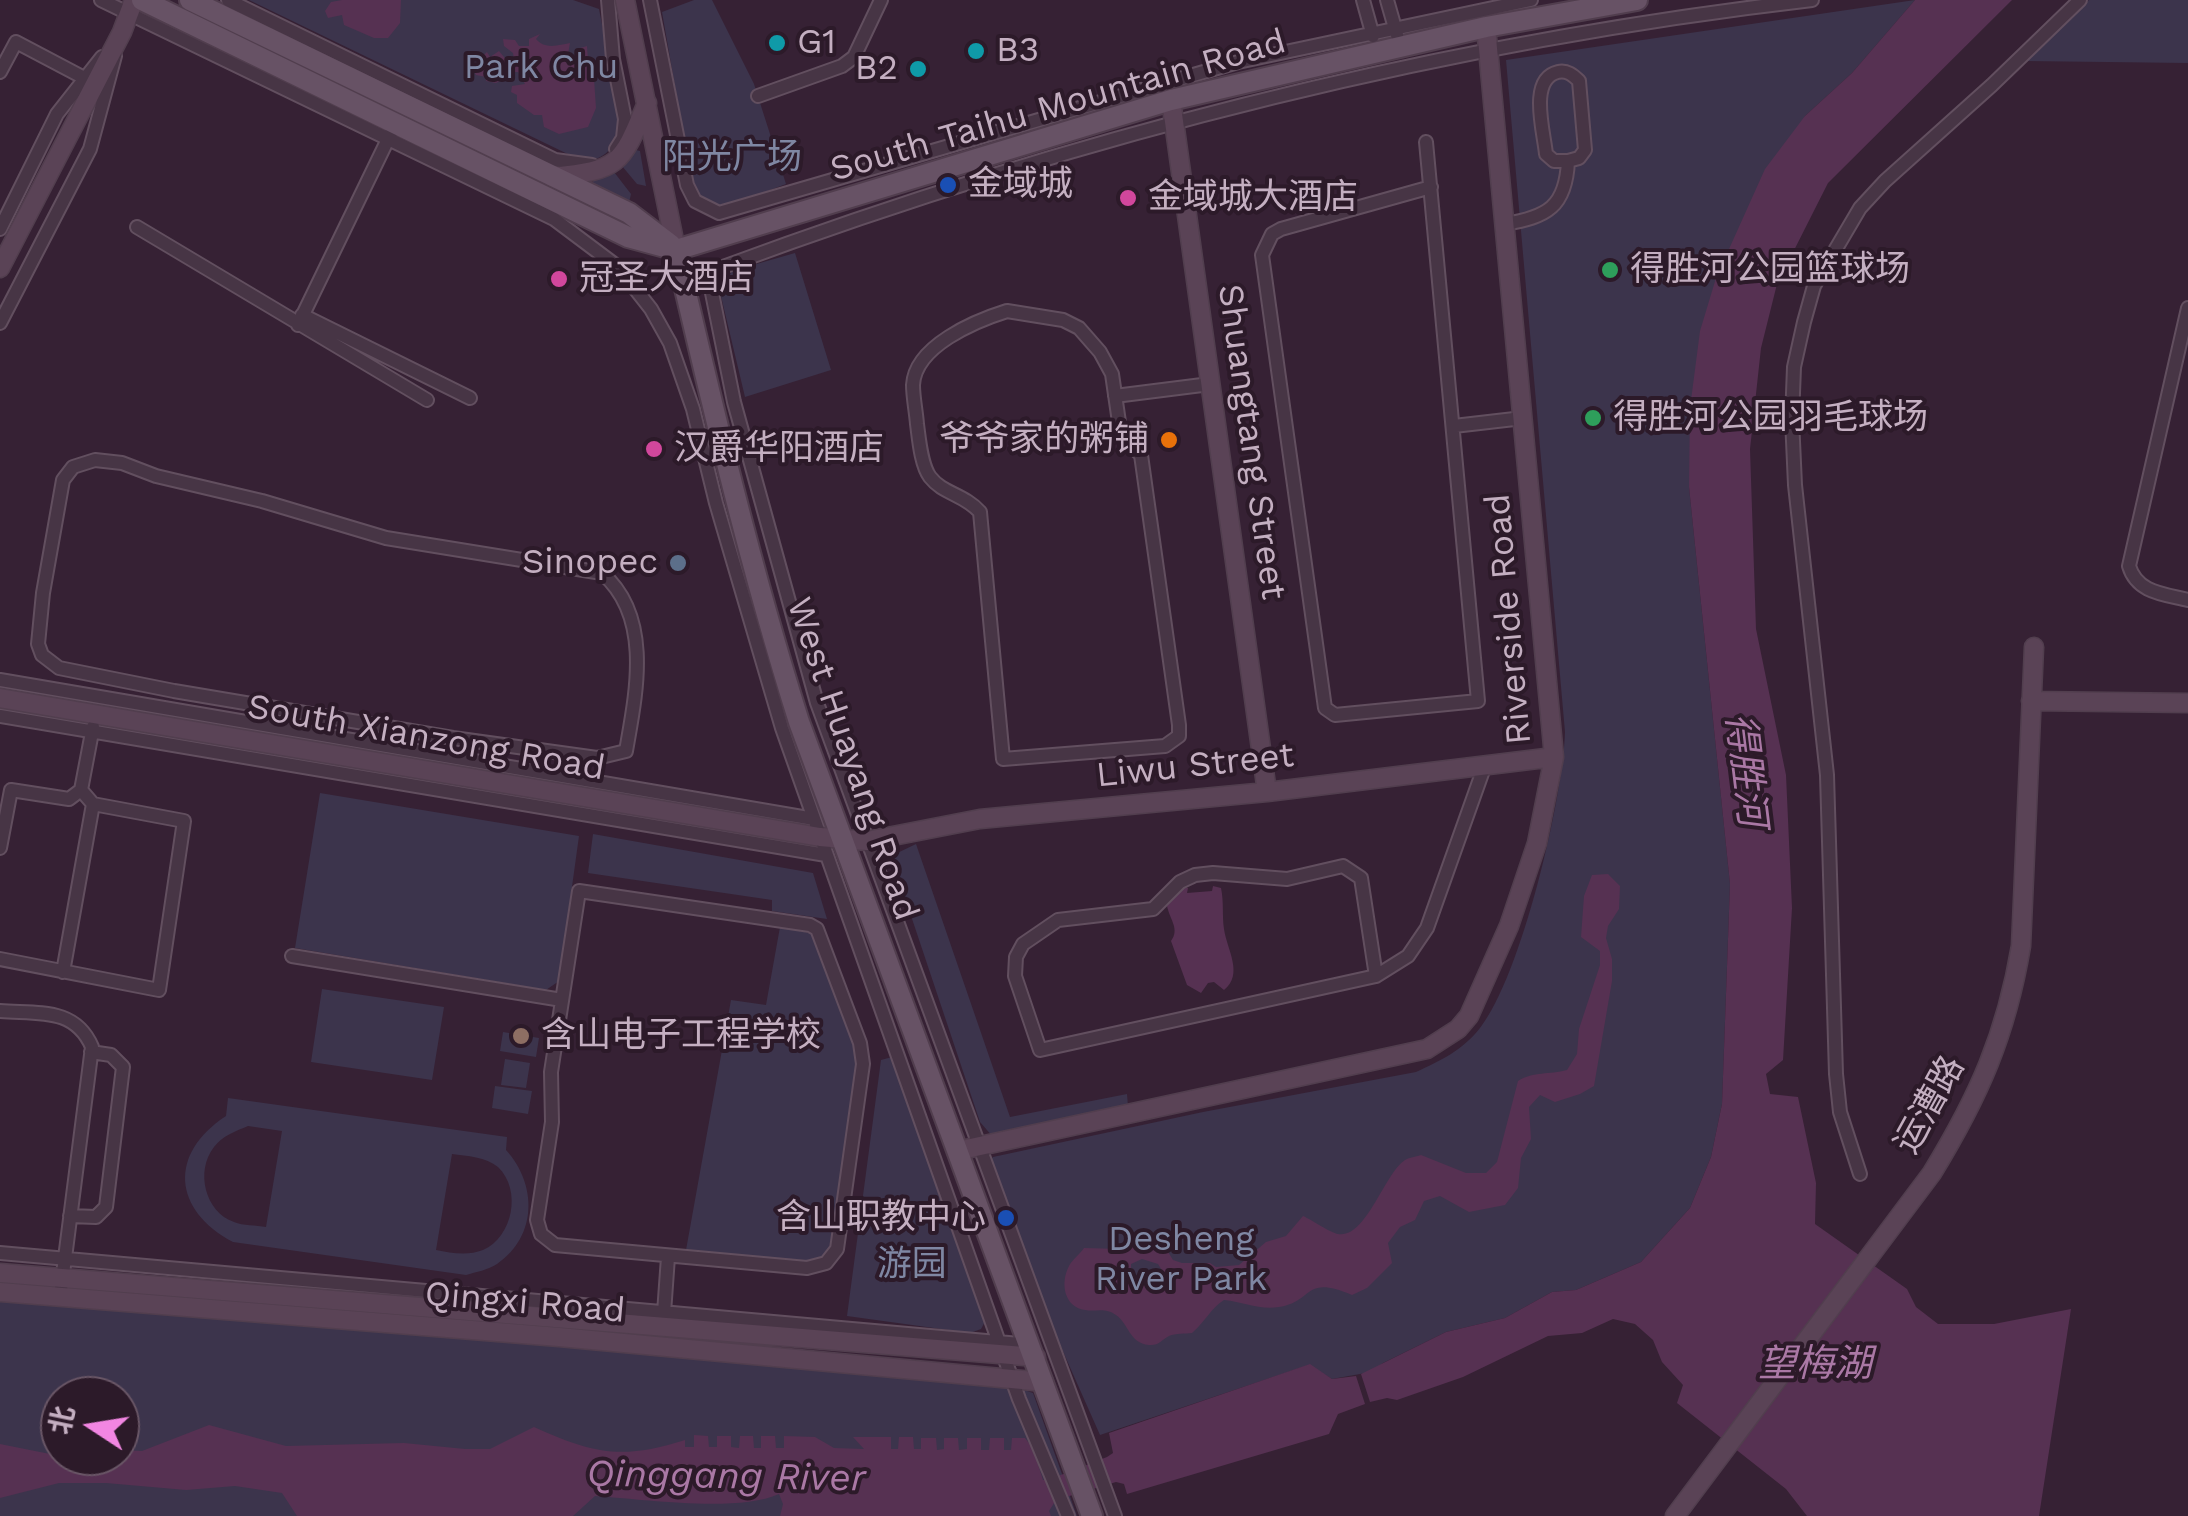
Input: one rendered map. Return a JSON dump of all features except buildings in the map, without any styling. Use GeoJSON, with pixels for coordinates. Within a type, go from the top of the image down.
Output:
{"type":"FeatureCollection","features":[{"type":"Feature","properties":{"kind":"main road"},"geometry":{"type":"LineString","coordinates":[[190,0],[396,122],[552,177],[637,218],[676,250]]}},
{"type":"Feature","properties":{"kind":"main road","name":"West Huayang Road"},"geometry":{"type":"LineString","coordinates":[[625,0],[676,250],[772,638],[842,838],[968,1149],[1044,1382],[1085,1464],[1094,1500]]}},
{"type":"Feature","properties":{"kind":"main road","name":"South Taihu Mountain Road"},"geometry":{"type":"LineString","coordinates":[[676,250],[1172,110],[1374,42],[1636,0]]}},
{"type":"Feature","properties":{"kind":"main road"},"geometry":{"type":"LineString","coordinates":[[0,268],[135,4],[396,122],[628,237],[676,250]]}},
{"type":"Feature","properties":{"kind":"main road","name":"Riverside Road"},"geometry":{"type":"LineString","coordinates":[[968,1149],[1427,1050],[1458,1029],[1469,1016],[1509,926],[1537,842],[1554,757],[1486,27]]}},
{"type":"Feature","properties":{"kind":"main road"},"geometry":{"type":"LineString","coordinates":[[552,177],[599,172],[614,164],[632,140],[648,103]]}},
{"type":"Feature","properties":{"kind":"main road","name":"Shuangtang Street"},"geometry":{"type":"LineString","coordinates":[[1172,110],[1266,792]]}},
{"type":"Feature","properties":{"kind":"main road","name":"运漕路"},"geometry":{"type":"LineString","coordinates":[[1675,1516],[1932,1173],[1968,1115],[1997,1048],[2021,946],[2034,647]]}},
{"type":"Feature","properties":{"kind":"main road"},"geometry":{"type":"LineString","coordinates":[[2031,701],[2188,703]]}},
{"type":"Feature","properties":{"kind":"main road","name":"South Xianzong Road"},"geometry":{"type":"LineString","coordinates":[[1,707],[93,723],[359,751],[842,838]]}},
{"type":"Feature","properties":{"kind":"main road","name":"Liwu Street"},"geometry":{"type":"LineString","coordinates":[[842,838],[867,841],[980,819],[1266,792],[1554,757]]}},
{"type":"Feature","properties":{"kind":"main road","name":"Qingxi Road"},"geometry":{"type":"LineString","coordinates":[[0,1273],[356,1302],[669,1320],[1034,1351]]}},
{"type":"Feature","properties":{"kind":"main road","name":"Qingxi Road"},"geometry":{"type":"LineString","coordinates":[[0,1292],[62,1278],[354,1321],[1044,1382]]}},
{"type":"Feature","properties":{"kind":"main road"},"geometry":{"type":"LineString","coordinates":[[354,1321],[356,1302]]}},
{"type":"Feature","properties":{"kind":"main road"},"geometry":{"type":"LineString","coordinates":[[669,1320],[673,1348]]}},
{"type":"Feature","properties":{"kind":"street"},"geometry":{"type":"LineString","coordinates":[[101,0],[135,4]]}},
{"type":"Feature","properties":{"kind":"street"},"geometry":{"type":"LineString","coordinates":[[228,0],[555,160],[590,166],[616,150],[623,138],[625,119],[613,58],[608,0]]}},
{"type":"Feature","properties":{"kind":"street"},"geometry":{"type":"LineString","coordinates":[[650,0],[688,185],[702,206],[719,212],[1146,87],[1374,42],[1363,0]]}},
{"type":"Feature","properties":{"kind":"street"},"geometry":{"type":"LineString","coordinates":[[758,96],[842,66],[854,57],[881,0]]}},
{"type":"Feature","properties":{"kind":"street"},"geometry":{"type":"LineString","coordinates":[[1387,0],[1397,37],[1531,0]]}},
{"type":"Feature","properties":{"kind":"street"},"geometry":{"type":"LineString","coordinates":[[1085,1464],[1084,1425],[968,1149],[812,687],[734,402],[712,292],[714,275],[722,267],[807,236],[1172,110],[1708,12],[1812,0]]}},
{"type":"Feature","properties":{"kind":"street"},"geometry":{"type":"LineString","coordinates":[[1860,1174],[1840,1112],[1836,1074],[1827,776],[1796,485],[1794,367],[1814,286],[1860,208],[2080,0]]}},
{"type":"Feature","properties":{"kind":"street"},"geometry":{"type":"LineString","coordinates":[[0,228],[57,114],[122,32]]}},
{"type":"Feature","properties":{"kind":"street"},"geometry":{"type":"LineString","coordinates":[[0,323],[90,150],[122,32]]}},
{"type":"Feature","properties":{"kind":"street"},"geometry":{"type":"LineString","coordinates":[[0,72],[16,42],[95,84]]}},
{"type":"Feature","properties":{"kind":"street"},"geometry":{"type":"LineString","coordinates":[[1560,71],[1579,81],[1585,150],[1579,158],[1568,161],[1554,160],[1546,154],[1540,90],[1547,78],[1560,71]]}},
{"type":"Feature","properties":{"kind":"street"},"geometry":{"type":"LineString","coordinates":[[300,320],[396,122],[578,235],[618,267],[651,310],[670,343],[693,409],[746,608],[820,837],[1012,1379],[1065,1510]]}},
{"type":"Feature","properties":{"kind":"street"},"geometry":{"type":"LineString","coordinates":[[1426,142],[1478,700],[1335,716],[1325,708],[1262,255],[1272,234],[1282,228],[1430,187]]}},
{"type":"Feature","properties":{"kind":"street"},"geometry":{"type":"LineString","coordinates":[[1505,224],[1532,220],[1548,212],[1564,193],[1568,161]]}},
{"type":"Feature","properties":{"kind":"street"},"geometry":{"type":"LineString","coordinates":[[137,228],[300,320],[427,400]]}},
{"type":"Feature","properties":{"kind":"street"},"geometry":{"type":"LineString","coordinates":[[2188,308],[2182,362],[2129,566],[2142,586],[2188,600]]}},
{"type":"Feature","properties":{"kind":"street"},"geometry":{"type":"LineString","coordinates":[[1006,311],[1062,320],[1079,328],[1112,374],[1115,396],[1120,429],[1125,440],[1141,455],[1178,736],[1166,746],[1003,758],[980,512],[967,498],[940,487],[926,473],[913,382],[921,360],[948,338],[977,320],[1006,311]]}},
{"type":"Feature","properties":{"kind":"street"},"geometry":{"type":"LineString","coordinates":[[300,320],[470,398]]}},
{"type":"Feature","properties":{"kind":"street"},"geometry":{"type":"LineString","coordinates":[[1115,396],[1210,384]]}},
{"type":"Feature","properties":{"kind":"street"},"geometry":{"type":"LineString","coordinates":[[1454,426],[1523,418]]}},
{"type":"Feature","properties":{"kind":"street"},"geometry":{"type":"LineString","coordinates":[[94,460],[122,463],[156,476],[262,501],[386,538],[607,576],[636,633],[635,696],[626,752],[596,758],[421,732],[174,691],[58,668],[49,662],[38,644],[67,472],[94,460]]}},
{"type":"Feature","properties":{"kind":"street"},"geometry":{"type":"LineString","coordinates":[[1,707],[359,751],[362,723]]}},
{"type":"Feature","properties":{"kind":"street"},"geometry":{"type":"LineString","coordinates":[[0,848],[11,790],[69,799],[81,790],[93,723],[820,837]]}},
{"type":"Feature","properties":{"kind":"street"},"geometry":{"type":"LineString","coordinates":[[417,761],[421,732]]}},
{"type":"Feature","properties":{"kind":"street"},"geometry":{"type":"LineString","coordinates":[[1376,976],[1361,878],[1344,866],[1287,879],[1195,875],[1180,882],[1153,909],[1058,920],[1023,944],[1016,957],[1015,976],[1040,1050],[1376,976],[1408,956],[1427,928],[1485,765]]}},
{"type":"Feature","properties":{"kind":"street"},"geometry":{"type":"LineString","coordinates":[[0,959],[159,990],[184,820],[93,804],[81,790]]}},
{"type":"Feature","properties":{"kind":"street"},"geometry":{"type":"LineString","coordinates":[[63,972],[93,804]]}},
{"type":"Feature","properties":{"kind":"street"},"geometry":{"type":"LineString","coordinates":[[579,891],[810,924],[822,936],[863,1058],[837,1249],[826,1264],[807,1268],[668,1257],[556,1245],[538,1228],[552,1122],[551,1072],[579,891]]}},
{"type":"Feature","properties":{"kind":"street"},"geometry":{"type":"LineString","coordinates":[[292,956],[562,1000]]}},
{"type":"Feature","properties":{"kind":"street"},"geometry":{"type":"LineString","coordinates":[[0,1011],[67,1017],[84,1030],[91,1052],[62,1278]]}},
{"type":"Feature","properties":{"kind":"street"},"geometry":{"type":"LineString","coordinates":[[70,1216],[96,1218],[106,1207],[123,1067],[112,1055],[91,1052]]}},
{"type":"Feature","properties":{"kind":"street"},"geometry":{"type":"LineString","coordinates":[[0,1254],[62,1278],[669,1320],[668,1257]]}},
{"type":"Feature","properties":{"kind":"street"},"geometry":{"type":"LineString","coordinates":[[1094,1500],[1115,1516]]}},
{"type":"Feature","properties":{"kind":"green space","name":"Park Chu"},"geometry":{"type":"Polygon","coordinates":[[[249,0],[573,0],[599,9],[621,120],[617,137],[603,156],[578,159],[249,0]]]}},
{"type":"Feature","properties":{"kind":"green space","name":"阳光广场"},"geometry":{"type":"Polygon","coordinates":[[[694,0],[712,0],[754,84],[786,184],[720,209],[701,200],[692,184],[662,12],[694,0]]]}},
{"type":"Feature","properties":{"kind":"green space","name":"Desheng River Park"},"geometry":{"type":"Polygon","coordinates":[[[1915,0],[1852,73],[1805,116],[1689,487],[1730,884],[1722,1104],[1711,1157],[1690,1208],[1641,1262],[1576,1290],[1552,1292],[1505,1318],[1446,1332],[1371,1372],[1332,1379],[1309,1365],[1100,1435],[983,1171],[993,1157],[1416,1072],[1459,1049],[1480,1028],[1510,969],[1537,886],[1557,799],[1565,732],[1506,60],[1915,0]]]}},
{"type":"Feature","properties":{"kind":"green space"},"geometry":{"type":"Polygon","coordinates":[[[2089,0],[2188,0],[2188,63],[2024,61],[2089,0]]]}},
{"type":"Feature","properties":{"kind":"green space"},"geometry":{"type":"Polygon","coordinates":[[[636,150],[640,151],[646,186],[637,184],[622,166],[636,150]]]}},
{"type":"Feature","properties":{"kind":"green space"},"geometry":{"type":"Polygon","coordinates":[[[614,172],[631,194],[629,203],[592,184],[614,172]]]}},
{"type":"Feature","properties":{"kind":"green space"},"geometry":{"type":"Polygon","coordinates":[[[795,253],[831,370],[745,397],[720,292],[732,271],[795,253]]]}},
{"type":"Feature","properties":{"kind":"green space"},"geometry":{"type":"Polygon","coordinates":[[[320,793],[579,836],[559,981],[546,990],[295,948],[320,793]]]}},
{"type":"Feature","properties":{"kind":"green space"},"geometry":{"type":"Polygon","coordinates":[[[593,834],[813,873],[827,919],[772,911],[772,900],[588,873],[593,834]]]}},
{"type":"Feature","properties":{"kind":"green space"},"geometry":{"type":"Polygon","coordinates":[[[916,844],[1010,1117],[1127,1094],[1128,1107],[993,1137],[980,1122],[891,856],[916,844]]]}},
{"type":"Feature","properties":{"kind":"green space"},"geometry":{"type":"Polygon","coordinates":[[[780,927],[810,933],[820,946],[859,1061],[835,1246],[829,1255],[809,1262],[686,1250],[731,1000],[766,1005],[780,927]]]}},
{"type":"Feature","properties":{"kind":"green space"},"geometry":{"type":"Polygon","coordinates":[[[322,989],[444,1007],[432,1080],[311,1062],[322,989]]]}},
{"type":"Feature","properties":{"kind":"green space"},"geometry":{"type":"Polygon","coordinates":[[[503,1032],[539,1038],[536,1057],[500,1051],[503,1032]]]}},
{"type":"Feature","properties":{"kind":"green space","name":"游园"},"geometry":{"type":"Polygon","coordinates":[[[892,1057],[987,1318],[981,1329],[970,1333],[847,1316],[881,1060],[892,1057]]]}},
{"type":"Feature","properties":{"kind":"green space"},"geometry":{"type":"Polygon","coordinates":[[[505,1059],[530,1063],[526,1088],[501,1085],[505,1059]]]}},
{"type":"Feature","properties":{"kind":"green space"},"geometry":{"type":"Polygon","coordinates":[[[495,1086],[532,1091],[528,1114],[492,1108],[495,1086]]]}},
{"type":"Feature","properties":{"kind":"green space"},"geometry":{"type":"Polygon","coordinates":[[[228,1098],[507,1137],[506,1150],[528,1194],[526,1225],[520,1239],[497,1264],[466,1275],[233,1242],[198,1214],[185,1181],[194,1147],[226,1116],[228,1098]],[[248,1126],[214,1147],[204,1179],[210,1200],[224,1217],[266,1227],[282,1131],[248,1126]],[[452,1154],[436,1250],[477,1252],[493,1244],[507,1224],[510,1188],[493,1164],[452,1154]]]}},
{"type":"Feature","properties":{"kind":"green space"},"geometry":{"type":"Polygon","coordinates":[[[0,1296],[1012,1386],[1033,1393],[1077,1516],[0,1516],[0,1296]]]}},
{"type":"Feature","properties":{"kind":"water"},"geometry":{"type":"Polygon","coordinates":[[[401,0],[400,23],[388,38],[374,38],[344,25],[342,15],[328,18],[325,11],[331,2],[401,0]]]}},
{"type":"Feature","properties":{"kind":"water","name":"望梅湖"},"geometry":{"type":"Polygon","coordinates":[[[1915,0],[2012,0],[1828,183],[1777,284],[1761,348],[1750,449],[1756,629],[1786,775],[1792,908],[1783,1060],[1766,1074],[1770,1094],[1798,1097],[1816,1183],[1815,1224],[1907,1289],[1916,1307],[1938,1324],[1994,1324],[2071,1309],[2039,1516],[1807,1516],[1786,1489],[1677,1403],[1683,1385],[1662,1362],[1653,1340],[1635,1324],[1613,1319],[1582,1333],[1548,1336],[1463,1377],[1397,1400],[1370,1402],[1361,1374],[1446,1332],[1505,1318],[1552,1292],[1576,1290],[1641,1262],[1690,1208],[1711,1157],[1722,1104],[1730,884],[1689,487],[1690,408],[1700,331],[1716,278],[1765,169],[1805,116],[1852,73],[1915,0]]]}},
{"type":"Feature","properties":{"kind":"water"},"geometry":{"type":"Polygon","coordinates":[[[540,34],[536,39],[544,45],[570,43],[568,54],[580,58],[580,48],[587,46],[588,60],[593,64],[596,108],[588,127],[559,134],[544,127],[542,115],[534,115],[517,103],[517,95],[511,92],[512,86],[525,84],[518,72],[501,72],[496,83],[476,75],[475,65],[487,52],[490,57],[499,51],[509,63],[514,59],[503,39],[529,46],[529,39],[540,34]]]}},
{"type":"Feature","properties":{"kind":"water"},"geometry":{"type":"Polygon","coordinates":[[[1608,874],[1620,886],[1619,909],[1608,926],[1606,938],[1612,959],[1612,981],[1594,1086],[1555,1102],[1540,1095],[1529,1107],[1531,1139],[1521,1158],[1518,1188],[1505,1205],[1469,1212],[1440,1196],[1424,1201],[1415,1220],[1400,1227],[1388,1243],[1392,1263],[1367,1288],[1352,1295],[1317,1288],[1290,1304],[1272,1308],[1224,1300],[1192,1333],[1172,1335],[1155,1345],[1137,1341],[1112,1313],[1072,1304],[1066,1293],[1066,1273],[1084,1248],[1122,1249],[1151,1242],[1165,1247],[1173,1260],[1182,1263],[1239,1265],[1266,1242],[1286,1236],[1303,1216],[1335,1233],[1348,1233],[1366,1216],[1397,1167],[1409,1158],[1421,1155],[1466,1173],[1486,1173],[1497,1162],[1518,1081],[1567,1070],[1577,1054],[1579,1029],[1600,965],[1600,951],[1581,937],[1584,896],[1592,875],[1608,874]],[[1142,1259],[1131,1264],[1131,1273],[1153,1282],[1163,1272],[1158,1264],[1142,1259]]]}},
{"type":"Feature","properties":{"kind":"water"},"geometry":{"type":"Polygon","coordinates":[[[1213,886],[1221,888],[1224,929],[1234,969],[1224,990],[1214,982],[1208,983],[1201,993],[1187,985],[1171,941],[1174,928],[1167,906],[1184,887],[1188,888],[1187,893],[1212,891],[1213,886]]]}},
{"type":"Feature","properties":{"kind":"water","name":"Qinggang River"},"geometry":{"type":"Polygon","coordinates":[[[1310,1364],[1332,1379],[1356,1376],[1365,1404],[1338,1414],[1329,1434],[1127,1494],[1124,1484],[1116,1482],[1056,1500],[1049,1511],[1051,1516],[780,1516],[783,1504],[779,1494],[761,1500],[715,1504],[595,1496],[573,1516],[297,1516],[282,1493],[235,1486],[186,1490],[59,1483],[0,1498],[0,1444],[40,1452],[40,1476],[140,1476],[140,1451],[209,1425],[286,1446],[404,1443],[465,1449],[490,1449],[534,1427],[592,1448],[625,1452],[685,1440],[685,1447],[694,1447],[694,1435],[708,1436],[709,1447],[717,1447],[717,1436],[731,1436],[731,1447],[739,1448],[740,1436],[753,1436],[754,1448],[761,1448],[761,1436],[775,1436],[776,1448],[784,1448],[784,1436],[815,1437],[834,1448],[864,1449],[853,1437],[891,1437],[891,1449],[898,1449],[899,1437],[913,1437],[914,1449],[921,1449],[921,1438],[936,1438],[937,1450],[944,1449],[944,1438],[958,1438],[959,1450],[967,1449],[967,1438],[981,1438],[981,1450],[989,1450],[990,1438],[1004,1438],[1004,1450],[1011,1450],[1012,1438],[1025,1438],[1033,1448],[1043,1480],[1113,1453],[1109,1433],[1310,1364]]]}},
{"type":"Feature","properties":{"kind":"place","name":"G1"},"geometry":{"type":"Point","coordinates":[777,43]}},
{"type":"Feature","properties":{"kind":"place","name":"B3"},"geometry":{"type":"Point","coordinates":[976,51]}},
{"type":"Feature","properties":{"kind":"place","name":"B2"},"geometry":{"type":"Point","coordinates":[918,69]}},
{"type":"Feature","properties":{"kind":"place","name":"金域城"},"geometry":{"type":"Point","coordinates":[948,185]}},
{"type":"Feature","properties":{"kind":"place","name":"金域城大酒店"},"geometry":{"type":"Point","coordinates":[1128,198]}},
{"type":"Feature","properties":{"kind":"place","name":"得胜河公园篮球场"},"geometry":{"type":"Point","coordinates":[1610,270]}},
{"type":"Feature","properties":{"kind":"place","name":"冠圣大酒店"},"geometry":{"type":"Point","coordinates":[559,279]}},
{"type":"Feature","properties":{"kind":"place","name":"得胜河公园羽毛球场"},"geometry":{"type":"Point","coordinates":[1593,418]}},
{"type":"Feature","properties":{"kind":"place","name":"爷爷家的粥铺"},"geometry":{"type":"Point","coordinates":[1169,440]}},
{"type":"Feature","properties":{"kind":"place","name":"汉爵华阳酒店"},"geometry":{"type":"Point","coordinates":[654,449]}},
{"type":"Feature","properties":{"kind":"place","name":"Sinopec"},"geometry":{"type":"Point","coordinates":[678,563]}},
{"type":"Feature","properties":{"kind":"place","name":"含山电子工程学校"},"geometry":{"type":"Point","coordinates":[521,1036]}},
{"type":"Feature","properties":{"kind":"place","name":"含山职教中心"},"geometry":{"type":"Point","coordinates":[1006,1218]}},
{"type":"Feature","properties":{"kind":"water label","name":"得胜河"},"geometry":{"type":"Point","coordinates":[1745,770]}}]}
